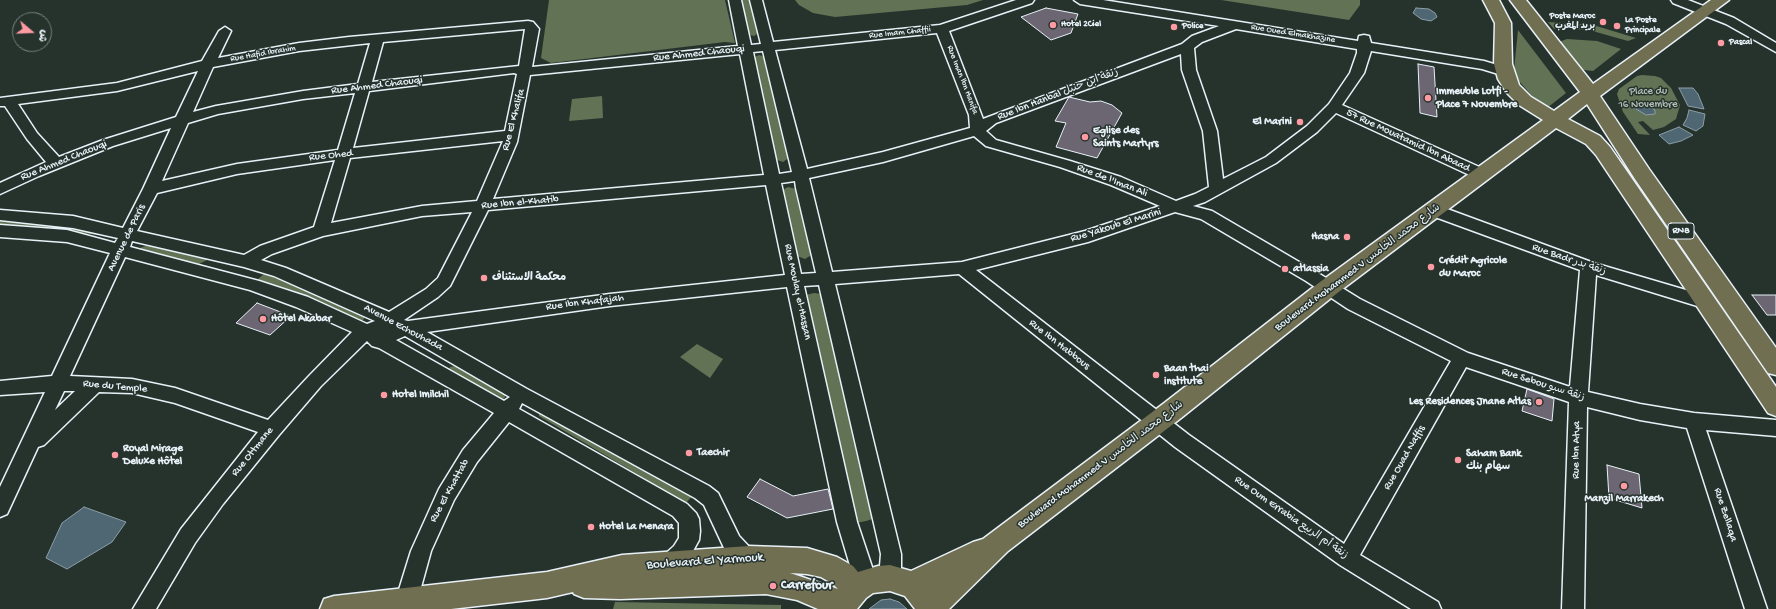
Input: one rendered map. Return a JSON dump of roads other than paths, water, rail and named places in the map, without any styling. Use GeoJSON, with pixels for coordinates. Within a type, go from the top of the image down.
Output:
{"type":"FeatureCollection","features":[{"type":"Feature","properties":{"kind":"main road","name":"RN8"},"geometry":{"type":"LineString","coordinates":[[1491,0],[1503,23],[1505,72],[1507,79],[1518,95],[1540,111],[1592,140],[1603,151],[1776,406]]}},
{"type":"Feature","properties":{"kind":"main road","name":"RN8"},"geometry":{"type":"LineString","coordinates":[[1518,0],[1550,39],[1590,93],[1642,174],[1775,361]]}},
{"type":"Feature","properties":{"kind":"main road","name":"Boulevard Mohammed V شارع محمد الخامس"},"geometry":{"type":"LineString","coordinates":[[930,609],[999,542],[1172,411],[1328,288],[1590,93],[1609,82],[1721,0]]}},
{"type":"Feature","properties":{"kind":"main road","name":"Boulevard Mohammed V شارع محمد الخامس"},"geometry":{"type":"LineString","coordinates":[[873,589],[999,542]]}},
{"type":"Feature","properties":{"kind":"main road","name":"Boulevard El Yarmouk"},"geometry":{"type":"LineString","coordinates":[[334,609],[405,605],[547,585],[622,568],[746,558],[806,560],[827,566],[873,589],[924,597],[930,609]]}},
{"type":"Feature","properties":{"kind":"main road","name":"Boulevard El Yarmouk"},"geometry":{"type":"LineString","coordinates":[[547,585],[620,586],[766,581],[797,587],[814,593],[826,598],[837,609]]}},
{"type":"Feature","properties":{"kind":"street","name":"Rue Moulay el-Hassan"},"geometry":{"type":"LineString","coordinates":[[735,0],[848,522],[873,589]]}},
{"type":"Feature","properties":{"kind":"street"},"geometry":{"type":"LineString","coordinates":[[756,0],[801,176],[891,554],[873,589]]}},
{"type":"Feature","properties":{"kind":"street","name":"Rue Imam Chaffii"},"geometry":{"type":"LineString","coordinates":[[768,47],[942,29],[1028,0]]}},
{"type":"Feature","properties":{"kind":"street","name":"Rue Oued Elmakhazine"},"geometry":{"type":"LineString","coordinates":[[1080,0],[1234,25],[1483,57],[1493,56],[1503,51]]}},
{"type":"Feature","properties":{"kind":"street","name":"Rue Oued Elmakhazine"},"geometry":{"type":"LineString","coordinates":[[1124,0],[1364,42],[1484,65],[1505,72]]}},
{"type":"Feature","properties":{"kind":"street"},"geometry":{"type":"LineString","coordinates":[[1677,0],[1730,21],[1776,48]]}},
{"type":"Feature","properties":{"kind":"street"},"geometry":{"type":"LineString","coordinates":[[1188,18],[1196,28],[1192,43],[1190,70],[1210,131],[1218,188]]}},
{"type":"Feature","properties":{"kind":"street","name":"Rue Hafid Ibrahim"},"geometry":{"type":"LineString","coordinates":[[4,102],[117,87],[207,65],[299,47],[378,38],[528,25]]}},
{"type":"Feature","properties":{"kind":"street","name":"Rue El Khalifa"},"geometry":{"type":"LineString","coordinates":[[398,325],[444,282],[482,207],[512,135],[526,71],[533,29],[528,25]]}},
{"type":"Feature","properties":{"kind":"street","name":"Rue Ibn Hanbal زنقة ابن حنبل"},"geometry":{"type":"LineString","coordinates":[[801,176],[883,157],[977,131],[991,120],[1192,43],[1234,25]]}},
{"type":"Feature","properties":{"kind":"street","name":"Rue Iman lbn Hanifa"},"geometry":{"type":"LineString","coordinates":[[942,29],[976,116],[977,131]]}},
{"type":"Feature","properties":{"kind":"street","name":"Avenue de Paris"},"geometry":{"type":"LineString","coordinates":[[0,508],[123,243],[151,188],[207,65],[225,31]]}},
{"type":"Feature","properties":{"kind":"street"},"geometry":{"type":"LineString","coordinates":[[1762,39],[1776,36]]}},
{"type":"Feature","properties":{"kind":"street"},"geometry":{"type":"LineString","coordinates":[[321,231],[378,38]]}},
{"type":"Feature","properties":{"kind":"street","name":"Rue Yakoub El Marini"},"geometry":{"type":"LineString","coordinates":[[795,280],[962,268],[1088,236],[1200,198],[1271,160],[1312,129],[1334,107],[1357,73],[1364,53],[1364,42]]}},
{"type":"Feature","properties":{"kind":"street","name":"Rue Ahmed Chaouqi"},"geometry":{"type":"LineString","coordinates":[[0,188],[56,163],[108,143],[216,110],[296,96],[514,69],[526,71],[768,47]]}},
{"type":"Feature","properties":{"kind":"street"},"geometry":{"type":"LineString","coordinates":[[4,102],[56,163]]}},
{"type":"Feature","properties":{"kind":"street","name":"57 Rue Mouatamid Ibn Abaad"},"geometry":{"type":"LineString","coordinates":[[1334,107],[1481,174]]}},
{"type":"Feature","properties":{"kind":"street","name":"Rue de l'Iman Ali"},"geometry":{"type":"LineString","coordinates":[[977,131],[991,144],[1065,164],[1116,181],[1176,207],[1206,215],[1312,277],[1328,288]]}},
{"type":"Feature","properties":{"kind":"street","name":"Rue Ohed"},"geometry":{"type":"LineString","coordinates":[[151,188],[237,169],[512,135]]}},
{"type":"Feature","properties":{"kind":"street","name":"Rue Ibn el-Khatib"},"geometry":{"type":"LineString","coordinates":[[246,261],[266,250],[321,231],[422,211],[482,207],[801,176]]}},
{"type":"Feature","properties":{"kind":"street","name":"Rue Badr زنقة بدر"},"geometry":{"type":"LineString","coordinates":[[1433,210],[1588,267],[1707,303]]}},
{"type":"Feature","properties":{"kind":"street","name":"Avenue Echouhada"},"geometry":{"type":"LineString","coordinates":[[0,215],[73,222],[123,243],[302,302],[361,329],[372,337],[680,510],[689,519],[689,540],[681,553],[670,563]]}},
{"type":"Feature","properties":{"kind":"street","name":"Avenue Echouhada"},"geometry":{"type":"LineString","coordinates":[[0,231],[67,236],[246,261],[280,272],[313,286],[398,325],[521,394],[702,492],[711,499],[732,543],[746,558]]}},
{"type":"Feature","properties":{"kind":"street","name":"Rue Ibn Atya"},"geometry":{"type":"LineString","coordinates":[[1573,609],[1579,398],[1588,267]]}},
{"type":"Feature","properties":{"kind":"street","name":"Rue Ibn Habbous"},"geometry":{"type":"LineString","coordinates":[[962,268],[1156,422]]}},
{"type":"Feature","properties":{"kind":"street","name":"Rue Ibn Khafajah"},"geometry":{"type":"LineString","coordinates":[[398,325],[474,318],[610,300],[795,280]]}},
{"type":"Feature","properties":{"kind":"street","name":"Rue Sebou زنقة سبو"},"geometry":{"type":"LineString","coordinates":[[1328,288],[1354,304],[1462,358],[1579,398],[1640,412],[1694,421],[1776,428]]}},
{"type":"Feature","properties":{"kind":"street","name":"Rue Ottmane"},"geometry":{"type":"LineString","coordinates":[[144,609],[188,536],[272,429],[314,381],[357,338],[372,337],[398,325]]}},
{"type":"Feature","properties":{"kind":"street","name":"Rue Ouad Naffis"},"geometry":{"type":"LineString","coordinates":[[1347,558],[1462,358]]}},
{"type":"Feature","properties":{"kind":"street","name":"Rue du Temple"},"geometry":{"type":"LineString","coordinates":[[0,388],[59,383],[132,386],[154,390],[272,429]]}},
{"type":"Feature","properties":{"kind":"street","name":"Avenue de Paris"},"geometry":{"type":"LineString","coordinates":[[29,446],[95,384]]}},
{"type":"Feature","properties":{"kind":"street","name":"Rue El Khattab"},"geometry":{"type":"LineString","coordinates":[[405,605],[421,551],[446,495],[470,456],[505,411],[521,394]]}},
{"type":"Feature","properties":{"kind":"street","name":"Rue Zellaqa"},"geometry":{"type":"LineString","coordinates":[[1694,421],[1756,609]]}},
{"type":"Feature","properties":{"kind":"street","name":"Rue Oum Errabia زنقة أم الربيع"},"geometry":{"type":"LineString","coordinates":[[1156,422],[1347,558],[1430,609]]}},
{"type":"Feature","properties":{"kind":"water"},"geometry":{"type":"Polygon","coordinates":[[[1416,8],[1429,9],[1435,13],[1437,17],[1431,21],[1421,19],[1413,13],[1416,8]]]}},
{"type":"Feature","properties":{"kind":"water","name":"Place du 16 Novembre"},"geometry":{"type":"Polygon","coordinates":[[[1679,88],[1693,88],[1698,94],[1704,109],[1688,106],[1679,88]]]}},
{"type":"Feature","properties":{"kind":"water"},"geometry":{"type":"Polygon","coordinates":[[[1645,104],[1655,110],[1655,114],[1646,115],[1636,109],[1637,105],[1645,104]]]}},
{"type":"Feature","properties":{"kind":"water","name":"Place du 16 Novembre"},"geometry":{"type":"Polygon","coordinates":[[[1689,110],[1705,114],[1703,126],[1696,131],[1683,125],[1689,110]]]}},
{"type":"Feature","properties":{"kind":"water","name":"Place du 16 Novembre"},"geometry":{"type":"Polygon","coordinates":[[[1679,127],[1693,135],[1681,141],[1669,144],[1659,135],[1679,127]]]}},
{"type":"Feature","properties":{"kind":"water"},"geometry":{"type":"Polygon","coordinates":[[[84,507],[126,522],[112,542],[67,569],[46,558],[62,523],[84,507]]]}},
{"type":"Feature","properties":{"kind":"water"},"geometry":{"type":"Polygon","coordinates":[[[890,599],[899,602],[907,609],[869,609],[881,600],[890,599]]]}},
{"type":"Feature","properties":{"kind":"place","name":"Poste Maroc بريد المغرب"},"geometry":{"type":"Point","coordinates":[1603,22]}},
{"type":"Feature","properties":{"kind":"place","name":"Hotel 2Ciel"},"geometry":{"type":"Point","coordinates":[1053,25]}},
{"type":"Feature","properties":{"kind":"place","name":"La Poste Principale"},"geometry":{"type":"Point","coordinates":[1617,26]}},
{"type":"Feature","properties":{"kind":"place","name":"Police"},"geometry":{"type":"Point","coordinates":[1174,27]}},
{"type":"Feature","properties":{"kind":"place","name":"Pascal"},"geometry":{"type":"Point","coordinates":[1721,43]}},
{"type":"Feature","properties":{"kind":"place","name":"Immeuble Lotfi - Place 7 Novembre"},"geometry":{"type":"Point","coordinates":[1428,98]}},
{"type":"Feature","properties":{"kind":"place","name":"El Marini"},"geometry":{"type":"Point","coordinates":[1300,122]}},
{"type":"Feature","properties":{"kind":"place","name":"Eglise des Saints Martyrs"},"geometry":{"type":"Point","coordinates":[1085,137]}},
{"type":"Feature","properties":{"kind":"place","name":"Hasna"},"geometry":{"type":"Point","coordinates":[1347,237]}},
{"type":"Feature","properties":{"kind":"place","name":"Crédit Agricole du Maroc"},"geometry":{"type":"Point","coordinates":[1431,267]}},
{"type":"Feature","properties":{"kind":"place","name":"atlassia"},"geometry":{"type":"Point","coordinates":[1285,269]}},
{"type":"Feature","properties":{"kind":"place","name":"محكمة الاستئناف"},"geometry":{"type":"Point","coordinates":[484,278]}},
{"type":"Feature","properties":{"kind":"place","name":"Hôtel Akabar"},"geometry":{"type":"Point","coordinates":[263,319]}},
{"type":"Feature","properties":{"kind":"place","name":"Baan thai institute"},"geometry":{"type":"Point","coordinates":[1156,375]}},
{"type":"Feature","properties":{"kind":"place","name":"Hotel Imilchil"},"geometry":{"type":"Point","coordinates":[384,395]}},
{"type":"Feature","properties":{"kind":"place","name":"Les Residences Jnane Atlas"},"geometry":{"type":"Point","coordinates":[1539,402]}},
{"type":"Feature","properties":{"kind":"place","name":"Taechir"},"geometry":{"type":"Point","coordinates":[689,453]}},
{"type":"Feature","properties":{"kind":"place","name":"Royal Mirage Deluxe Hôtel"},"geometry":{"type":"Point","coordinates":[115,455]}},
{"type":"Feature","properties":{"kind":"place","name":"Saham Bank سهام بنك"},"geometry":{"type":"Point","coordinates":[1458,460]}},
{"type":"Feature","properties":{"kind":"place","name":"Manzil Marrakech"},"geometry":{"type":"Point","coordinates":[1624,486]}},
{"type":"Feature","properties":{"kind":"place","name":"Hotel La Menara"},"geometry":{"type":"Point","coordinates":[591,527]}},
{"type":"Feature","properties":{"kind":"place","name":"Carrefour"},"geometry":{"type":"Point","coordinates":[773,586]}}]}
